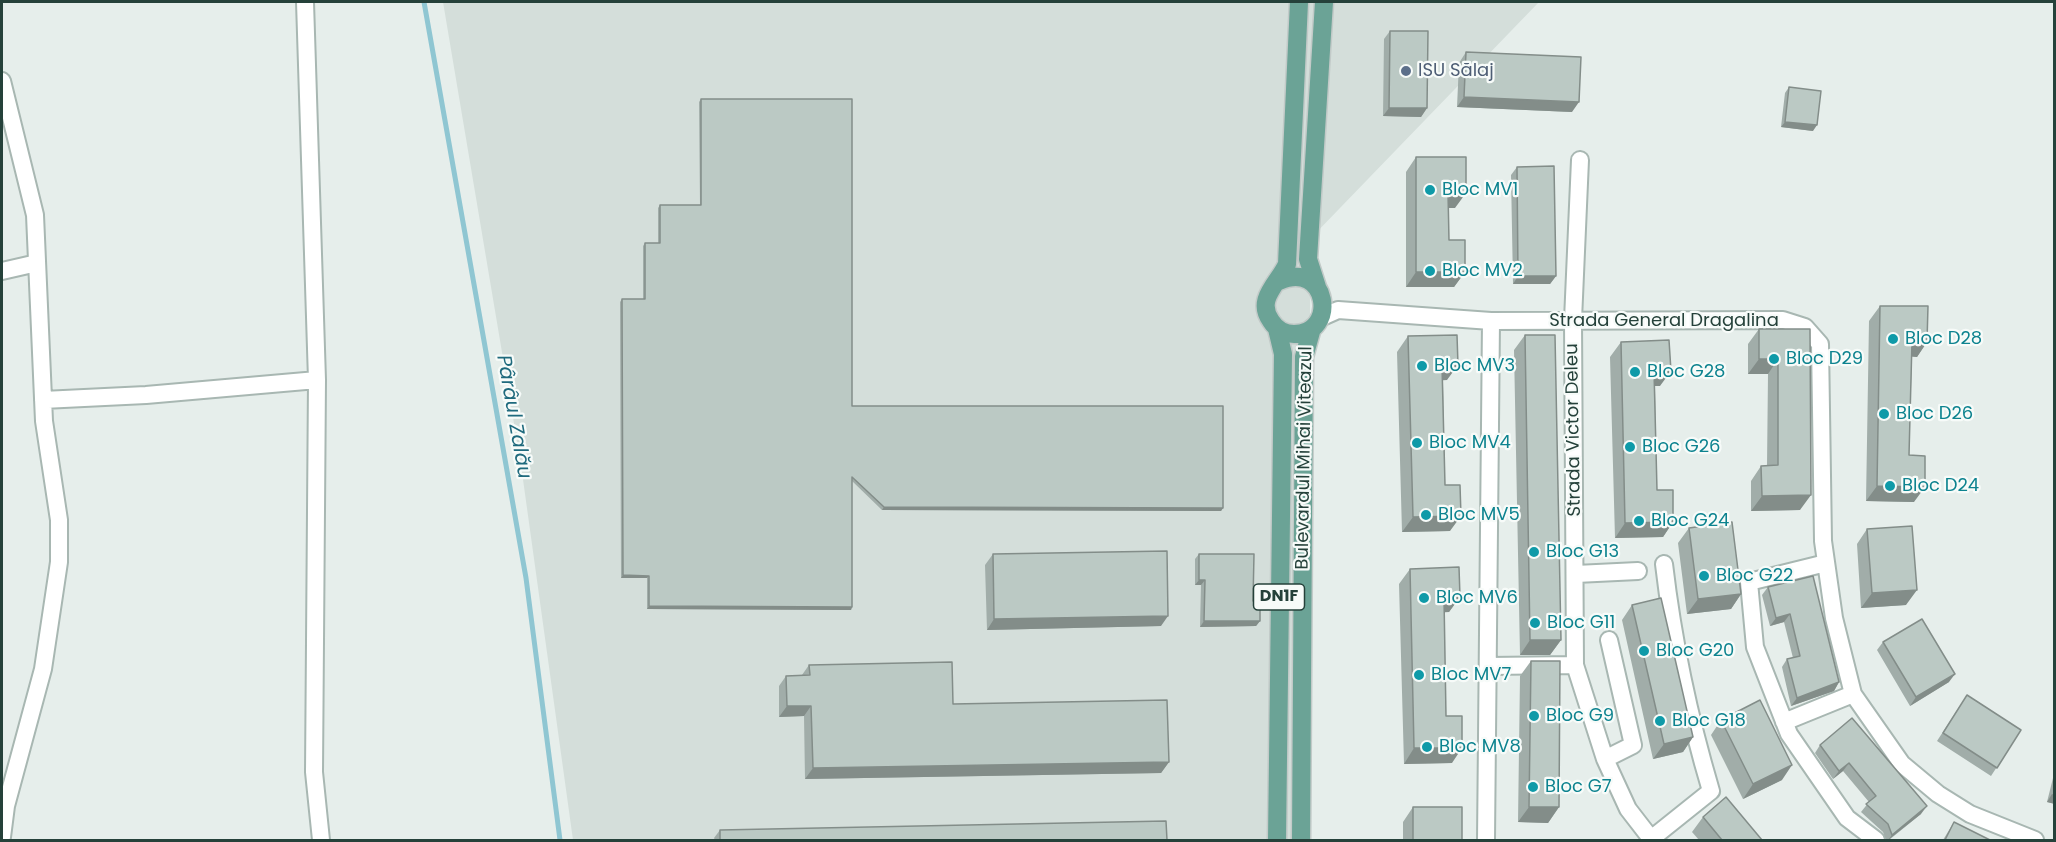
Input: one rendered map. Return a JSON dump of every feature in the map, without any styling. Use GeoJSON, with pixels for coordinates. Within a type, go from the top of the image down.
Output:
{"type":"FeatureCollection","features":[{"type":"Feature","properties":{"kind":"main road","name":"Bulevardul Mihai Viteazul"},"geometry":{"type":"LineString","coordinates":[[1277,840],[1283,354],[1277,329],[1268,318],[1265,304],[1269,291],[1279,281],[1287,264],[1299,2]]}},
{"type":"Feature","properties":{"kind":"main road","name":"Bulevardul Mihai Viteazul"},"geometry":{"type":"LineString","coordinates":[[1301,840],[1304,357],[1316,323],[1320,293],[1308,260],[1324,2]]}},
{"type":"Feature","properties":{"kind":"main road"},"geometry":{"type":"LineString","coordinates":[[1297,25],[1322,26]]}},
{"type":"Feature","properties":{"kind":"main road"},"geometry":{"type":"LineString","coordinates":[[1279,281],[1294,276],[1311,281],[1320,293]]}},
{"type":"Feature","properties":{"kind":"main road","name":"Bulevardul Mihai Viteazul"},"geometry":{"type":"LineString","coordinates":[[1277,329],[1295,334],[1316,323]]}},
{"type":"Feature","properties":{"kind":"street"},"geometry":{"type":"LineString","coordinates":[[305,2],[317,380],[314,772],[321,840]]}},
{"type":"Feature","properties":{"kind":"street"},"geometry":{"type":"LineString","coordinates":[[2,81],[35,215],[44,400],[58,520],[59,562],[43,669],[6,806],[2,837]]}},
{"type":"Feature","properties":{"kind":"street","name":"Strada Victor Deleu"},"geometry":{"type":"LineString","coordinates":[[1580,160],[1573,320],[1575,665],[1605,759],[1628,809],[1652,840]]}},
{"type":"Feature","properties":{"kind":"street"},"geometry":{"type":"LineString","coordinates":[[2,271],[37,263]]}},
{"type":"Feature","properties":{"kind":"street"},"geometry":{"type":"LineString","coordinates":[[1320,293],[1338,310]]}},
{"type":"Feature","properties":{"kind":"street","name":"Strada General Dragalina"},"geometry":{"type":"LineString","coordinates":[[1316,323],[1338,310],[1491,321],[1784,320],[1805,327],[1820,344],[1823,541],[1834,618],[1853,694],[1902,764],[1938,794],[1970,814],[2035,840]]}},
{"type":"Feature","properties":{"kind":"street"},"geometry":{"type":"LineString","coordinates":[[1486,840],[1491,321]]}},
{"type":"Feature","properties":{"kind":"street"},"geometry":{"type":"LineString","coordinates":[[44,400],[146,395],[317,380]]}},
{"type":"Feature","properties":{"kind":"street"},"geometry":{"type":"LineString","coordinates":[[1826,563],[1749,582],[1755,647],[1789,734],[1847,818],[1876,840]]}},
{"type":"Feature","properties":{"kind":"street"},"geometry":{"type":"LineString","coordinates":[[1652,840],[1711,791],[1695,736],[1668,605],[1664,564]]}},
{"type":"Feature","properties":{"kind":"street"},"geometry":{"type":"LineString","coordinates":[[1576,574],[1638,571]]}},
{"type":"Feature","properties":{"kind":"street"},"geometry":{"type":"LineString","coordinates":[[1605,759],[1633,745],[1609,640]]}},
{"type":"Feature","properties":{"kind":"street"},"geometry":{"type":"LineString","coordinates":[[1488,666],[1575,665]]}},
{"type":"Feature","properties":{"kind":"street"},"geometry":{"type":"LineString","coordinates":[[1784,722],[1853,694]]}},
{"type":"Feature","properties":{"kind":"shaded area"},"geometry":{"type":"Polygon","coordinates":[[[443,2],[1539,2],[1311,238],[1303,840],[573,840],[521,465],[443,2]]]}},
{"type":"Feature","properties":{"kind":"building"},"geometry":{"type":"Polygon","coordinates":[[[1390,31],[1428,31],[1427,108],[1389,108],[1390,31]]]}},
{"type":"Feature","properties":{"kind":"building"},"geometry":{"type":"Polygon","coordinates":[[[1466,52],[1581,57],[1579,102],[1464,97],[1466,52]]]}},
{"type":"Feature","properties":{"kind":"building"},"geometry":{"type":"Polygon","coordinates":[[[1789,87],[1821,91],[1817,125],[1785,122],[1789,87]]]}},
{"type":"Feature","properties":{"kind":"building"},"geometry":{"type":"Polygon","coordinates":[[[701,99],[852,99],[852,406],[1223,406],[1223,508],[884,507],[852,477],[852,607],[649,606],[649,576],[623,575],[622,299],[645,299],[645,243],[660,243],[660,205],[701,205],[701,99]]]}},
{"type":"Feature","properties":{"kind":"building"},"geometry":{"type":"Polygon","coordinates":[[[1416,157],[1466,157],[1466,193],[1448,193],[1449,240],[1465,240],[1465,272],[1416,272],[1416,157]]]}},
{"type":"Feature","properties":{"kind":"building"},"geometry":{"type":"Polygon","coordinates":[[[1554,166],[1556,276],[1518,276],[1517,167],[1554,166]]]}},
{"type":"Feature","properties":{"kind":"building"},"geometry":{"type":"Polygon","coordinates":[[[1880,306],[1928,306],[1927,342],[1912,341],[1909,455],[1925,456],[1925,487],[1877,486],[1880,306]]]}},
{"type":"Feature","properties":{"kind":"building"},"geometry":{"type":"Polygon","coordinates":[[[1759,329],[1810,329],[1811,495],[1762,496],[1761,466],[1778,465],[1778,359],[1759,359],[1759,329]]]}},
{"type":"Feature","properties":{"kind":"building"},"geometry":{"type":"Polygon","coordinates":[[[1457,335],[1458,365],[1442,366],[1445,485],[1460,485],[1461,516],[1413,517],[1408,336],[1457,335]]]}},
{"type":"Feature","properties":{"kind":"building"},"geometry":{"type":"Polygon","coordinates":[[[1525,335],[1555,335],[1561,640],[1530,640],[1525,335]]]}},
{"type":"Feature","properties":{"kind":"building"},"geometry":{"type":"Polygon","coordinates":[[[1669,340],[1671,371],[1654,371],[1657,490],[1673,490],[1673,522],[1625,523],[1621,342],[1669,340]]]}},
{"type":"Feature","properties":{"kind":"building"},"geometry":{"type":"Polygon","coordinates":[[[1732,522],[1741,594],[1698,599],[1689,528],[1732,522]]]}},
{"type":"Feature","properties":{"kind":"building"},"geometry":{"type":"Polygon","coordinates":[[[1912,526],[1917,590],[1872,593],[1867,529],[1912,526]]]}},
{"type":"Feature","properties":{"kind":"building"},"geometry":{"type":"Polygon","coordinates":[[[1167,551],[1168,616],[994,619],[993,554],[1167,551]]]}},
{"type":"Feature","properties":{"kind":"building"},"geometry":{"type":"Polygon","coordinates":[[[1199,554],[1254,554],[1253,601],[1260,600],[1260,621],[1204,621],[1205,580],[1199,580],[1199,554]]]}},
{"type":"Feature","properties":{"kind":"building"},"geometry":{"type":"Polygon","coordinates":[[[1459,567],[1460,597],[1444,598],[1446,716],[1462,716],[1462,748],[1414,748],[1410,569],[1459,567]]]}},
{"type":"Feature","properties":{"kind":"building"},"geometry":{"type":"Polygon","coordinates":[[[1813,576],[1839,682],[1797,698],[1787,659],[1800,656],[1790,614],[1776,618],[1768,587],[1813,576]]]}},
{"type":"Feature","properties":{"kind":"building"},"geometry":{"type":"Polygon","coordinates":[[[1661,598],[1693,737],[1664,744],[1632,605],[1661,598]]]}},
{"type":"Feature","properties":{"kind":"building"},"geometry":{"type":"Polygon","coordinates":[[[1922,619],[1955,674],[1916,697],[1883,642],[1922,619]]]}},
{"type":"Feature","properties":{"kind":"building"},"geometry":{"type":"Polygon","coordinates":[[[1531,661],[1560,661],[1559,807],[1529,807],[1531,661]]]}},
{"type":"Feature","properties":{"kind":"building"},"geometry":{"type":"Polygon","coordinates":[[[952,662],[953,704],[1167,700],[1169,762],[813,768],[811,706],[787,706],[786,676],[810,675],[809,665],[952,662]]]}},
{"type":"Feature","properties":{"kind":"building"},"geometry":{"type":"Polygon","coordinates":[[[1967,695],[2021,730],[1997,768],[1943,733],[1967,695]]]}},
{"type":"Feature","properties":{"kind":"building"},"geometry":{"type":"Polygon","coordinates":[[[1760,700],[1792,765],[1753,784],[1721,720],[1760,700]]]}},
{"type":"Feature","properties":{"kind":"building"},"geometry":{"type":"Polygon","coordinates":[[[1852,718],[1927,806],[1892,835],[1888,824],[1866,804],[1876,796],[1849,763],[1839,771],[1820,745],[1852,718]]]}},
{"type":"Feature","properties":{"kind":"building"},"geometry":{"type":"Polygon","coordinates":[[[1726,797],[1762,840],[1722,840],[1703,817],[1726,797]]]}},
{"type":"Feature","properties":{"kind":"building"},"geometry":{"type":"Polygon","coordinates":[[[1413,807],[1462,807],[1462,840],[1413,840],[1413,807]]]}},
{"type":"Feature","properties":{"kind":"building"},"geometry":{"type":"Polygon","coordinates":[[[1166,821],[1167,840],[720,840],[720,830],[1166,821]]]}},
{"type":"Feature","properties":{"kind":"building"},"geometry":{"type":"Polygon","coordinates":[[[1954,822],[1990,840],[1945,840],[1954,822]]]}},
{"type":"Feature","properties":{"kind":"waterway","name":"Pârâul Zalău"},"geometry":{"type":"LineString","coordinates":[[424,2],[526,578],[560,840]]}},
{"type":"Feature","properties":{"kind":"place","name":"ISU Sălaj"},"geometry":{"type":"Point","coordinates":[1406,71]}},
{"type":"Feature","properties":{"kind":"place","name":"Bloc MV1"},"geometry":{"type":"Point","coordinates":[1430,190]}},
{"type":"Feature","properties":{"kind":"place","name":"Bloc MV2"},"geometry":{"type":"Point","coordinates":[1430,271]}},
{"type":"Feature","properties":{"kind":"place","name":"Bloc D28"},"geometry":{"type":"Point","coordinates":[1893,339]}},
{"type":"Feature","properties":{"kind":"place","name":"Bloc D29"},"geometry":{"type":"Point","coordinates":[1774,359]}},
{"type":"Feature","properties":{"kind":"place","name":"Bloc MV3"},"geometry":{"type":"Point","coordinates":[1422,366]}},
{"type":"Feature","properties":{"kind":"place","name":"Bloc G28"},"geometry":{"type":"Point","coordinates":[1635,372]}},
{"type":"Feature","properties":{"kind":"place","name":"Bloc D26"},"geometry":{"type":"Point","coordinates":[1884,414]}},
{"type":"Feature","properties":{"kind":"place","name":"Bloc MV4"},"geometry":{"type":"Point","coordinates":[1417,443]}},
{"type":"Feature","properties":{"kind":"place","name":"Bloc G26"},"geometry":{"type":"Point","coordinates":[1630,447]}},
{"type":"Feature","properties":{"kind":"place","name":"Bloc D24"},"geometry":{"type":"Point","coordinates":[1890,486]}},
{"type":"Feature","properties":{"kind":"place","name":"Bloc MV5"},"geometry":{"type":"Point","coordinates":[1426,515]}},
{"type":"Feature","properties":{"kind":"place","name":"Bloc G24"},"geometry":{"type":"Point","coordinates":[1639,521]}},
{"type":"Feature","properties":{"kind":"place","name":"Bloc G13"},"geometry":{"type":"Point","coordinates":[1534,552]}},
{"type":"Feature","properties":{"kind":"place","name":"Bloc G22"},"geometry":{"type":"Point","coordinates":[1704,576]}},
{"type":"Feature","properties":{"kind":"place","name":"Bloc MV6"},"geometry":{"type":"Point","coordinates":[1424,598]}},
{"type":"Feature","properties":{"kind":"place","name":"Bloc G11"},"geometry":{"type":"Point","coordinates":[1535,623]}},
{"type":"Feature","properties":{"kind":"place","name":"Bloc G20"},"geometry":{"type":"Point","coordinates":[1644,651]}},
{"type":"Feature","properties":{"kind":"place","name":"Bloc MV7"},"geometry":{"type":"Point","coordinates":[1419,675]}},
{"type":"Feature","properties":{"kind":"place","name":"Bloc G9"},"geometry":{"type":"Point","coordinates":[1534,716]}},
{"type":"Feature","properties":{"kind":"place","name":"Bloc G18"},"geometry":{"type":"Point","coordinates":[1660,721]}},
{"type":"Feature","properties":{"kind":"place","name":"Bloc MV8"},"geometry":{"type":"Point","coordinates":[1427,747]}},
{"type":"Feature","properties":{"kind":"place","name":"Bloc G7"},"geometry":{"type":"Point","coordinates":[1533,787]}}]}
